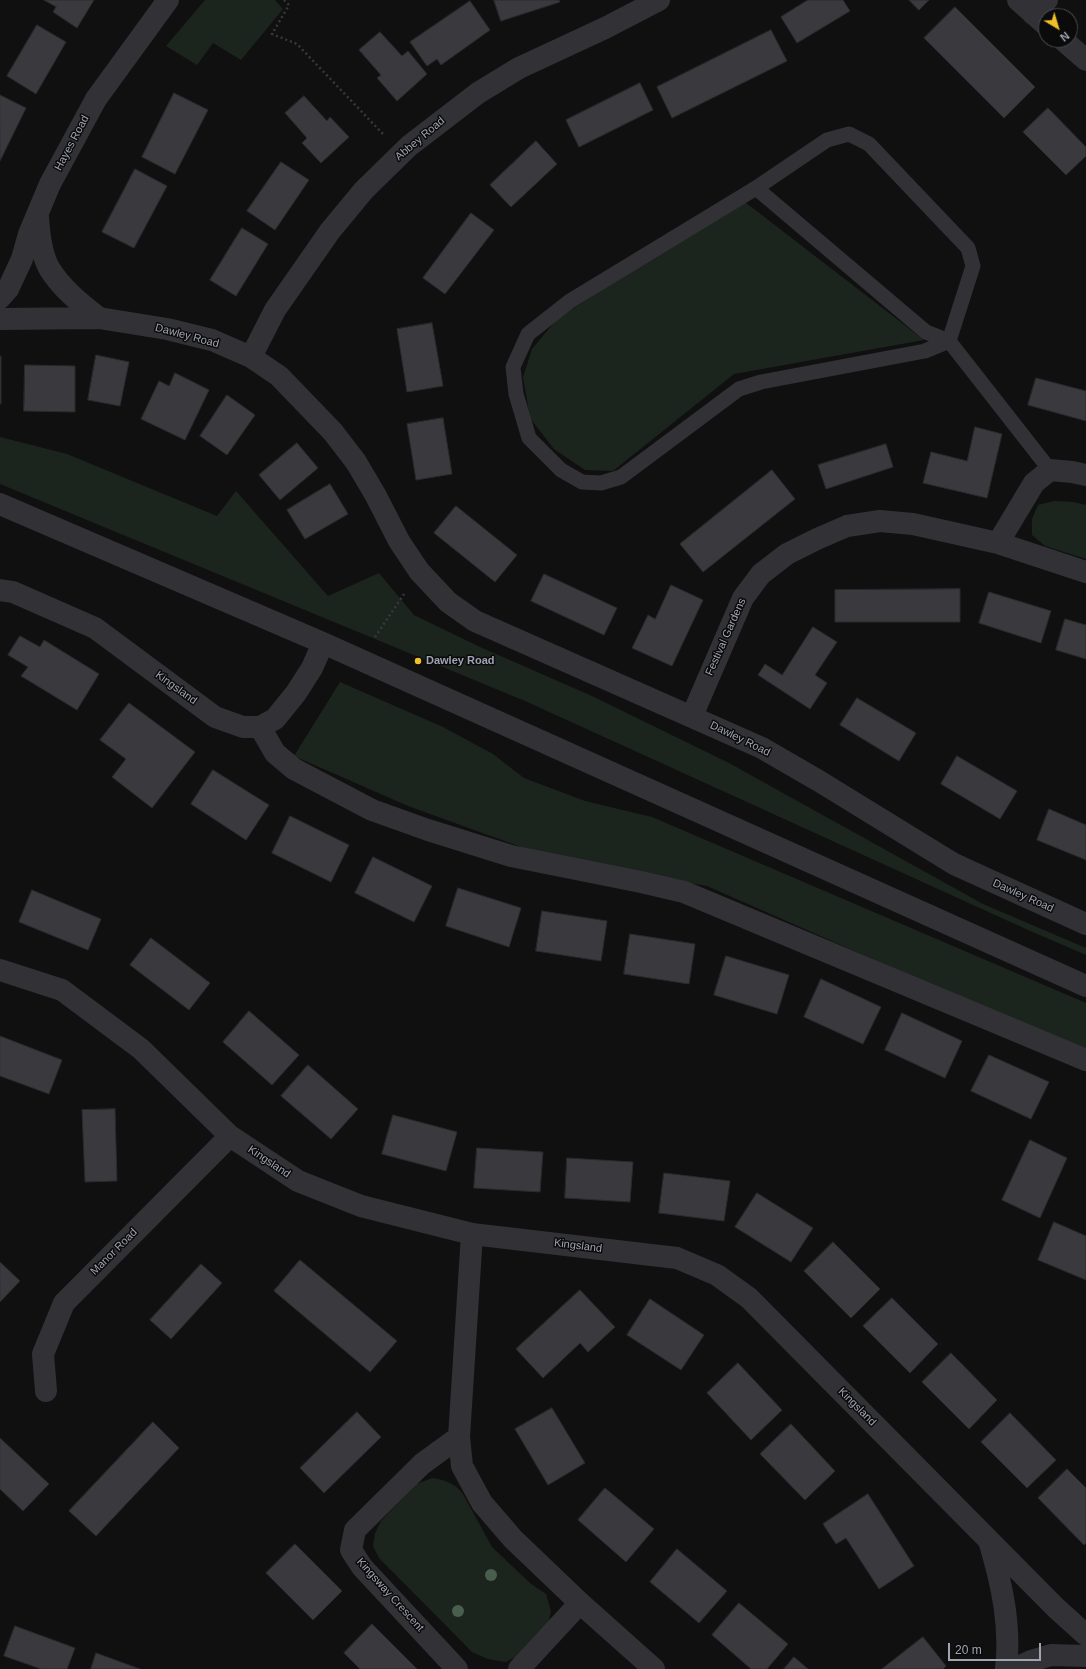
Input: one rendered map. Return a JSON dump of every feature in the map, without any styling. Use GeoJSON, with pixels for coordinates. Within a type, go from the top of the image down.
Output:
{"type":"FeatureCollection","features":[{"type":"Feature","properties":{"kind":"street","name":"Hayes Road"},"geometry":{"type":"LineString","coordinates":[[0,298],[8,289],[22,259],[29,234],[50,184],[96,99],[168,0]]}},
{"type":"Feature","properties":{"kind":"street","name":"Abbey Road"},"geometry":{"type":"LineString","coordinates":[[250,357],[275,310],[330,231],[364,190],[401,154],[478,93],[519,68],[605,28],[659,0]]}},
{"type":"Feature","properties":{"kind":"street"},"geometry":{"type":"LineString","coordinates":[[1072,48],[1086,60]]}},
{"type":"Feature","properties":{"kind":"street"},"geometry":{"type":"LineString","coordinates":[[38,214],[40,240],[49,268],[67,291],[99,318]]}},
{"type":"Feature","properties":{"kind":"street","name":"Dawley Road"},"geometry":{"type":"LineString","coordinates":[[0,319],[99,318],[167,329],[212,340],[250,357],[279,376],[306,402],[333,432],[356,462],[376,496],[399,541],[420,571],[448,602],[475,621],[762,748],[819,781],[954,864],[1086,924]]}},
{"type":"Feature","properties":{"kind":"street"},"geometry":{"type":"LineString","coordinates":[[998,543],[1034,483],[1050,470],[1072,472],[1086,476]]}},
{"type":"Feature","properties":{"kind":"street"},"geometry":{"type":"LineString","coordinates":[[0,504],[323,643],[1086,986]]}},
{"type":"Feature","properties":{"kind":"street","name":"Festival Gardens"},"geometry":{"type":"LineString","coordinates":[[692,716],[743,598],[761,574],[788,554],[847,526],[880,521],[913,524],[998,543],[1086,572]]}},
{"type":"Feature","properties":{"kind":"street","name":"Kingsland"},"geometry":{"type":"LineString","coordinates":[[0,590],[13,592],[95,628],[215,717],[244,726],[260,727]]}},
{"type":"Feature","properties":{"kind":"street"},"geometry":{"type":"LineString","coordinates":[[323,643],[312,668],[287,705],[275,718],[260,727],[275,753],[294,769],[372,810],[428,830],[511,856],[684,892],[1086,1060]]}},
{"type":"Feature","properties":{"kind":"street","name":"Kingsland"},"geometry":{"type":"LineString","coordinates":[[0,970],[62,990],[141,1049],[230,1136],[298,1182],[361,1206],[472,1234],[676,1258],[717,1275],[749,1298],[990,1542],[1056,1608],[1086,1635]]}},
{"type":"Feature","properties":{"kind":"street","name":"Manor Road"},"geometry":{"type":"LineString","coordinates":[[46,1391],[43,1354],[64,1303],[230,1136]]}},
{"type":"Feature","properties":{"kind":"street"},"geometry":{"type":"LineString","coordinates":[[472,1234],[459,1437],[462,1466],[482,1503],[513,1539],[580,1603],[654,1669]]}},
{"type":"Feature","properties":{"kind":"street","name":"Kingsway Crescent"},"geometry":{"type":"LineString","coordinates":[[457,1669],[362,1567],[351,1550],[355,1530],[422,1464],[459,1437]]}},
{"type":"Feature","properties":{"kind":"street"},"geometry":{"type":"LineString","coordinates":[[990,1542],[1006,1612],[1008,1653],[1006,1669]]}},
{"type":"Feature","properties":{"kind":"street"},"geometry":{"type":"LineString","coordinates":[[519,1669],[580,1603]]}},
{"type":"Feature","properties":{"kind":"street"},"geometry":{"type":"LineString","coordinates":[[1014,1669],[1051,1654],[1086,1656]]}},
{"type":"Feature","properties":{"kind":"lane"},"geometry":{"type":"LineString","coordinates":[[849,134],[869,144],[968,248],[973,266],[949,341],[925,352],[761,382],[739,389],[621,477],[601,483],[582,482],[561,470],[529,438],[516,394],[513,367],[528,334],[570,301],[756,188],[827,140],[849,134]]}},
{"type":"Feature","properties":{"kind":"lane"},"geometry":{"type":"LineString","coordinates":[[756,188],[926,332],[949,341],[1050,470]]}},
{"type":"Feature","properties":{"kind":"path"},"geometry":{"type":"LineString","coordinates":[[284,0],[289,5],[272,34],[297,44],[401,154]]}},
{"type":"Feature","properties":{"kind":"path"},"geometry":{"type":"LineString","coordinates":[[360,660],[420,571]]}},
{"type":"Feature","properties":{"kind":"shaded area"},"geometry":{"type":"Polygon","coordinates":[[[205,0],[275,0],[283,9],[241,60],[213,43],[197,65],[166,46],[205,0]]]}},
{"type":"Feature","properties":{"kind":"shaded area"},"geometry":{"type":"Polygon","coordinates":[[[741,199],[924,340],[734,374],[613,471],[585,470],[554,449],[530,418],[523,377],[532,349],[557,319],[741,199]]]}},
{"type":"Feature","properties":{"kind":"shaded area"},"geometry":{"type":"Polygon","coordinates":[[[0,437],[67,454],[217,516],[236,491],[328,596],[379,573],[414,615],[480,647],[592,696],[729,763],[983,904],[1086,948],[1086,955],[525,701],[0,484],[0,437]]]}},
{"type":"Feature","properties":{"kind":"shaded area"},"geometry":{"type":"Polygon","coordinates":[[[1054,501],[1073,502],[1086,505],[1086,559],[1045,546],[1032,535],[1032,519],[1038,505],[1054,501]]]}},
{"type":"Feature","properties":{"kind":"shaded area"},"geometry":{"type":"Polygon","coordinates":[[[340,682],[443,727],[493,754],[524,778],[585,801],[652,817],[1086,1003],[1086,1053],[707,886],[557,860],[408,806],[294,756],[340,682]]]}},
{"type":"Feature","properties":{"kind":"shaded area"},"geometry":{"type":"Polygon","coordinates":[[[432,1478],[449,1483],[460,1490],[492,1547],[530,1583],[546,1594],[551,1611],[548,1626],[524,1652],[506,1662],[488,1659],[472,1652],[379,1558],[373,1546],[375,1533],[381,1521],[417,1484],[432,1478]]]}},
{"type":"Feature","properties":{"kind":"building"},"geometry":{"type":"Polygon","coordinates":[[[44,0],[94,0],[77,28],[53,12],[56,7],[44,0]]]}},
{"type":"Feature","properties":{"kind":"building"},"geometry":{"type":"Polygon","coordinates":[[[494,0],[559,0],[560,2],[501,21],[494,0]]]}},
{"type":"Feature","properties":{"kind":"building"},"geometry":{"type":"Polygon","coordinates":[[[808,0],[843,0],[850,11],[797,43],[781,17],[808,0]]]}},
{"type":"Feature","properties":{"kind":"building"},"geometry":{"type":"Polygon","coordinates":[[[909,0],[929,0],[919,10],[909,0]]]}},
{"type":"Feature","properties":{"kind":"building"},"geometry":{"type":"Polygon","coordinates":[[[470,1],[490,30],[441,65],[437,59],[427,66],[410,42],[470,1]]]}},
{"type":"Feature","properties":{"kind":"building"},"geometry":{"type":"Polygon","coordinates":[[[955,7],[1035,87],[1004,118],[924,38],[955,7]]]}},
{"type":"Feature","properties":{"kind":"building"},"geometry":{"type":"Polygon","coordinates":[[[37,25],[66,42],[36,94],[7,76],[37,25]]]}},
{"type":"Feature","properties":{"kind":"building"},"geometry":{"type":"Polygon","coordinates":[[[771,30],[787,61],[672,118],[657,87],[771,30]]]}},
{"type":"Feature","properties":{"kind":"building"},"geometry":{"type":"Polygon","coordinates":[[[380,32],[402,56],[408,51],[427,74],[397,101],[377,78],[381,75],[359,50],[380,32]]]}},
{"type":"Feature","properties":{"kind":"building"},"geometry":{"type":"Polygon","coordinates":[[[640,83],[653,110],[579,147],[566,120],[640,83]]]}},
{"type":"Feature","properties":{"kind":"building"},"geometry":{"type":"Polygon","coordinates":[[[174,93],[208,110],[175,174],[142,157],[174,93]]]}},
{"type":"Feature","properties":{"kind":"building"},"geometry":{"type":"Polygon","coordinates":[[[0,95],[26,108],[0,161],[0,95]]]}},
{"type":"Feature","properties":{"kind":"building"},"geometry":{"type":"Polygon","coordinates":[[[304,96],[327,121],[330,117],[349,137],[321,163],[302,143],[307,138],[285,113],[304,96]]]}},
{"type":"Feature","properties":{"kind":"building"},"geometry":{"type":"Polygon","coordinates":[[[1048,108],[1086,147],[1086,156],[1066,175],[1023,132],[1048,108]]]}},
{"type":"Feature","properties":{"kind":"building"},"geometry":{"type":"Polygon","coordinates":[[[536,141],[557,164],[511,207],[490,185],[536,141]]]}},
{"type":"Feature","properties":{"kind":"building"},"geometry":{"type":"Polygon","coordinates":[[[281,162],[309,180],[275,230],[247,211],[281,162]]]}},
{"type":"Feature","properties":{"kind":"building"},"geometry":{"type":"Polygon","coordinates":[[[135,169],[167,186],[134,248],[102,232],[135,169]]]}},
{"type":"Feature","properties":{"kind":"building"},"geometry":{"type":"Polygon","coordinates":[[[471,213],[494,230],[445,294],[423,278],[471,213]]]}},
{"type":"Feature","properties":{"kind":"building"},"geometry":{"type":"Polygon","coordinates":[[[242,228],[268,244],[236,296],[210,280],[242,228]]]}},
{"type":"Feature","properties":{"kind":"building"},"geometry":{"type":"Polygon","coordinates":[[[432,323],[443,386],[407,392],[397,329],[432,323]]]}},
{"type":"Feature","properties":{"kind":"building"},"geometry":{"type":"Polygon","coordinates":[[[96,355],[129,362],[120,406],[88,400],[96,355]]]}},
{"type":"Feature","properties":{"kind":"building"},"geometry":{"type":"Polygon","coordinates":[[[1,356],[1,404],[0,404],[1,356]]]}},
{"type":"Feature","properties":{"kind":"building"},"geometry":{"type":"Polygon","coordinates":[[[25,365],[75,366],[75,412],[24,411],[25,365]]]}},
{"type":"Feature","properties":{"kind":"building"},"geometry":{"type":"Polygon","coordinates":[[[175,373],[209,390],[185,440],[141,419],[159,381],[169,386],[175,373]]]}},
{"type":"Feature","properties":{"kind":"building"},"geometry":{"type":"Polygon","coordinates":[[[1036,378],[1086,391],[1086,421],[1028,405],[1036,378]]]}},
{"type":"Feature","properties":{"kind":"building"},"geometry":{"type":"Polygon","coordinates":[[[227,395],[255,415],[227,455],[200,436],[227,395]]]}},
{"type":"Feature","properties":{"kind":"building"},"geometry":{"type":"Polygon","coordinates":[[[443,418],[452,474],[416,480],[407,424],[443,418]]]}},
{"type":"Feature","properties":{"kind":"building"},"geometry":{"type":"Polygon","coordinates":[[[975,427],[1002,434],[987,498],[923,483],[931,452],[967,461],[975,427]]]}},
{"type":"Feature","properties":{"kind":"building"},"geometry":{"type":"Polygon","coordinates":[[[297,443],[318,468],[280,500],[259,475],[297,443]]]}},
{"type":"Feature","properties":{"kind":"building"},"geometry":{"type":"Polygon","coordinates":[[[886,444],[893,467],[826,489],[818,465],[886,444]]]}},
{"type":"Feature","properties":{"kind":"building"},"geometry":{"type":"Polygon","coordinates":[[[772,470],[795,499],[703,572],[680,544],[772,470]]]}},
{"type":"Feature","properties":{"kind":"building"},"geometry":{"type":"Polygon","coordinates":[[[330,484],[348,514],[305,539],[287,510],[330,484]]]}},
{"type":"Feature","properties":{"kind":"building"},"geometry":{"type":"Polygon","coordinates":[[[456,506],[517,555],[495,582],[434,533],[456,506]]]}},
{"type":"Feature","properties":{"kind":"building"},"geometry":{"type":"Polygon","coordinates":[[[544,574],[617,608],[604,635],[531,601],[544,574]]]}},
{"type":"Feature","properties":{"kind":"building"},"geometry":{"type":"Polygon","coordinates":[[[671,585],[703,600],[672,666],[632,648],[648,615],[655,619],[671,585]]]}},
{"type":"Feature","properties":{"kind":"building"},"geometry":{"type":"Polygon","coordinates":[[[960,589],[960,622],[835,622],[835,590],[960,589]]]}},
{"type":"Feature","properties":{"kind":"building"},"geometry":{"type":"Polygon","coordinates":[[[989,592],[1051,611],[1041,643],[979,623],[989,592]]]}},
{"type":"Feature","properties":{"kind":"building"},"geometry":{"type":"Polygon","coordinates":[[[1065,619],[1086,625],[1086,659],[1056,650],[1065,619]]]}},
{"type":"Feature","properties":{"kind":"building"},"geometry":{"type":"Polygon","coordinates":[[[813,627],[837,642],[815,675],[827,683],[810,709],[758,675],[765,664],[782,675],[813,627]]]}},
{"type":"Feature","properties":{"kind":"building"},"geometry":{"type":"Polygon","coordinates":[[[20,636],[40,647],[44,640],[99,674],[77,710],[21,676],[28,667],[8,655],[20,636]]]}},
{"type":"Feature","properties":{"kind":"building"},"geometry":{"type":"Polygon","coordinates":[[[857,698],[916,733],[899,761],[840,725],[857,698]]]}},
{"type":"Feature","properties":{"kind":"building"},"geometry":{"type":"Polygon","coordinates":[[[129,703],[195,752],[152,808],[112,777],[126,759],[100,740],[129,703]]]}},
{"type":"Feature","properties":{"kind":"building"},"geometry":{"type":"Polygon","coordinates":[[[957,756],[1017,791],[1000,819],[941,784],[957,756]]]}},
{"type":"Feature","properties":{"kind":"building"},"geometry":{"type":"Polygon","coordinates":[[[213,770],[269,805],[246,840],[191,804],[213,770]]]}},
{"type":"Feature","properties":{"kind":"building"},"geometry":{"type":"Polygon","coordinates":[[[1049,809],[1086,825],[1086,860],[1037,840],[1049,809]]]}},
{"type":"Feature","properties":{"kind":"building"},"geometry":{"type":"Polygon","coordinates":[[[290,816],[349,845],[331,882],[272,853],[290,816]]]}},
{"type":"Feature","properties":{"kind":"building"},"geometry":{"type":"Polygon","coordinates":[[[373,857],[432,886],[414,922],[355,893],[373,857]]]}},
{"type":"Feature","properties":{"kind":"building"},"geometry":{"type":"Polygon","coordinates":[[[458,888],[521,908],[509,947],[446,926],[458,888]]]}},
{"type":"Feature","properties":{"kind":"building"},"geometry":{"type":"Polygon","coordinates":[[[32,890],[101,919],[88,950],[19,922],[32,890]]]}},
{"type":"Feature","properties":{"kind":"building"},"geometry":{"type":"Polygon","coordinates":[[[542,911],[607,921],[601,961],[536,951],[542,911]]]}},
{"type":"Feature","properties":{"kind":"building"},"geometry":{"type":"Polygon","coordinates":[[[630,934],[695,944],[689,984],[624,974],[630,934]]]}},
{"type":"Feature","properties":{"kind":"building"},"geometry":{"type":"Polygon","coordinates":[[[151,938],[210,983],[189,1010],[130,965],[151,938]]]}},
{"type":"Feature","properties":{"kind":"building"},"geometry":{"type":"Polygon","coordinates":[[[726,956],[789,975],[777,1014],[714,995],[726,956]]]}},
{"type":"Feature","properties":{"kind":"building"},"geometry":{"type":"Polygon","coordinates":[[[821,979],[881,1007],[863,1044],[804,1017],[821,979]]]}},
{"type":"Feature","properties":{"kind":"building"},"geometry":{"type":"Polygon","coordinates":[[[249,1011],[299,1055],[272,1085],[223,1042],[249,1011]]]}},
{"type":"Feature","properties":{"kind":"building"},"geometry":{"type":"Polygon","coordinates":[[[902,1013],[962,1041],[945,1078],[885,1050],[902,1013]]]}},
{"type":"Feature","properties":{"kind":"building"},"geometry":{"type":"Polygon","coordinates":[[[0,1036],[62,1060],[49,1094],[0,1076],[0,1036]]]}},
{"type":"Feature","properties":{"kind":"building"},"geometry":{"type":"Polygon","coordinates":[[[989,1055],[1049,1082],[1031,1119],[971,1091],[989,1055]]]}},
{"type":"Feature","properties":{"kind":"building"},"geometry":{"type":"Polygon","coordinates":[[[308,1065],[358,1109],[331,1139],[281,1096],[308,1065]]]}},
{"type":"Feature","properties":{"kind":"building"},"geometry":{"type":"Polygon","coordinates":[[[115,1109],[117,1181],[85,1182],[82,1110],[115,1109]]]}},
{"type":"Feature","properties":{"kind":"building"},"geometry":{"type":"Polygon","coordinates":[[[393,1115],[457,1132],[446,1171],[382,1154],[393,1115]]]}},
{"type":"Feature","properties":{"kind":"building"},"geometry":{"type":"Polygon","coordinates":[[[1030,1140],[1067,1158],[1040,1218],[1002,1200],[1030,1140]]]}},
{"type":"Feature","properties":{"kind":"building"},"geometry":{"type":"Polygon","coordinates":[[[477,1148],[543,1152],[540,1192],[474,1188],[477,1148]]]}},
{"type":"Feature","properties":{"kind":"building"},"geometry":{"type":"Polygon","coordinates":[[[567,1158],[633,1162],[630,1202],[565,1198],[567,1158]]]}},
{"type":"Feature","properties":{"kind":"building"},"geometry":{"type":"Polygon","coordinates":[[[664,1173],[730,1181],[724,1221],[659,1213],[664,1173]]]}},
{"type":"Feature","properties":{"kind":"building"},"geometry":{"type":"Polygon","coordinates":[[[757,1193],[813,1228],[791,1262],[735,1227],[757,1193]]]}},
{"type":"Feature","properties":{"kind":"building"},"geometry":{"type":"Polygon","coordinates":[[[1054,1222],[1086,1236],[1086,1280],[1038,1260],[1054,1222]]]}},
{"type":"Feature","properties":{"kind":"building"},"geometry":{"type":"Polygon","coordinates":[[[833,1242],[880,1289],[851,1318],[804,1271],[833,1242]]]}},
{"type":"Feature","properties":{"kind":"building"},"geometry":{"type":"Polygon","coordinates":[[[300,1260],[397,1341],[370,1372],[274,1291],[300,1260]]]}},
{"type":"Feature","properties":{"kind":"building"},"geometry":{"type":"Polygon","coordinates":[[[0,1262],[20,1281],[0,1302],[0,1262]]]}},
{"type":"Feature","properties":{"kind":"building"},"geometry":{"type":"Polygon","coordinates":[[[201,1264],[222,1283],[171,1339],[150,1320],[201,1264]]]}},
{"type":"Feature","properties":{"kind":"building"},"geometry":{"type":"Polygon","coordinates":[[[580,1290],[615,1327],[588,1352],[580,1343],[543,1378],[516,1349],[580,1290]]]}},
{"type":"Feature","properties":{"kind":"building"},"geometry":{"type":"Polygon","coordinates":[[[892,1298],[938,1344],[910,1373],[863,1326],[892,1298]]]}},
{"type":"Feature","properties":{"kind":"building"},"geometry":{"type":"Polygon","coordinates":[[[650,1299],[704,1335],[681,1370],[627,1335],[650,1299]]]}},
{"type":"Feature","properties":{"kind":"building"},"geometry":{"type":"Polygon","coordinates":[[[951,1353],[997,1400],[969,1429],[922,1382],[951,1353]]]}},
{"type":"Feature","properties":{"kind":"building"},"geometry":{"type":"Polygon","coordinates":[[[738,1363],[782,1410],[751,1440],[707,1393],[738,1363]]]}},
{"type":"Feature","properties":{"kind":"building"},"geometry":{"type":"Polygon","coordinates":[[[552,1408],[585,1463],[548,1485],[515,1429],[552,1408]]]}},
{"type":"Feature","properties":{"kind":"building"},"geometry":{"type":"Polygon","coordinates":[[[357,1412],[381,1437],[324,1493],[300,1468],[357,1412]]]}},
{"type":"Feature","properties":{"kind":"building"},"geometry":{"type":"Polygon","coordinates":[[[1010,1413],[1056,1460],[1027,1488],[981,1442],[1010,1413]]]}},
{"type":"Feature","properties":{"kind":"building"},"geometry":{"type":"Polygon","coordinates":[[[153,1422],[179,1448],[96,1536],[69,1511],[153,1422]]]}},
{"type":"Feature","properties":{"kind":"building"},"geometry":{"type":"Polygon","coordinates":[[[791,1424],[835,1471],[805,1500],[760,1454],[791,1424]]]}},
{"type":"Feature","properties":{"kind":"building"},"geometry":{"type":"Polygon","coordinates":[[[0,1438],[49,1484],[23,1511],[0,1489],[0,1438]]]}},
{"type":"Feature","properties":{"kind":"building"},"geometry":{"type":"Polygon","coordinates":[[[1067,1469],[1086,1488],[1086,1543],[1084,1545],[1038,1498],[1067,1469]]]}},
{"type":"Feature","properties":{"kind":"building"},"geometry":{"type":"Polygon","coordinates":[[[605,1488],[654,1529],[626,1562],[578,1520],[605,1488]]]}},
{"type":"Feature","properties":{"kind":"building"},"geometry":{"type":"Polygon","coordinates":[[[868,1494],[914,1566],[879,1589],[846,1538],[836,1544],[823,1524],[868,1494]]]}},
{"type":"Feature","properties":{"kind":"building"},"geometry":{"type":"Polygon","coordinates":[[[295,1544],[342,1591],[313,1620],[266,1573],[295,1544]]]}},
{"type":"Feature","properties":{"kind":"building"},"geometry":{"type":"Polygon","coordinates":[[[677,1549],[727,1591],[699,1623],[650,1582],[677,1549]]]}},
{"type":"Feature","properties":{"kind":"building"},"geometry":{"type":"Polygon","coordinates":[[[739,1603],[788,1644],[767,1669],[751,1669],[712,1635],[739,1603]]]}},
{"type":"Feature","properties":{"kind":"building"},"geometry":{"type":"Polygon","coordinates":[[[372,1624],[417,1669],[360,1669],[344,1653],[372,1624]]]}},
{"type":"Feature","properties":{"kind":"building"},"geometry":{"type":"Polygon","coordinates":[[[15,1626],[75,1648],[67,1669],[41,1669],[4,1656],[15,1626]]]}},
{"type":"Feature","properties":{"kind":"building"},"geometry":{"type":"Polygon","coordinates":[[[923,1637],[946,1666],[943,1669],[882,1669],[923,1637]]]}},
{"type":"Feature","properties":{"kind":"building"},"geometry":{"type":"Polygon","coordinates":[[[96,1653],[140,1669],[91,1669],[96,1653]]]}},
{"type":"Feature","properties":{"kind":"building"},"geometry":{"type":"Polygon","coordinates":[[[794,1657],[808,1669],[784,1669],[794,1657]]]}},
{"type":"Feature","properties":{"kind":"place","name":"Dawley Road"},"geometry":{"type":"Point","coordinates":[418,661]}}]}
